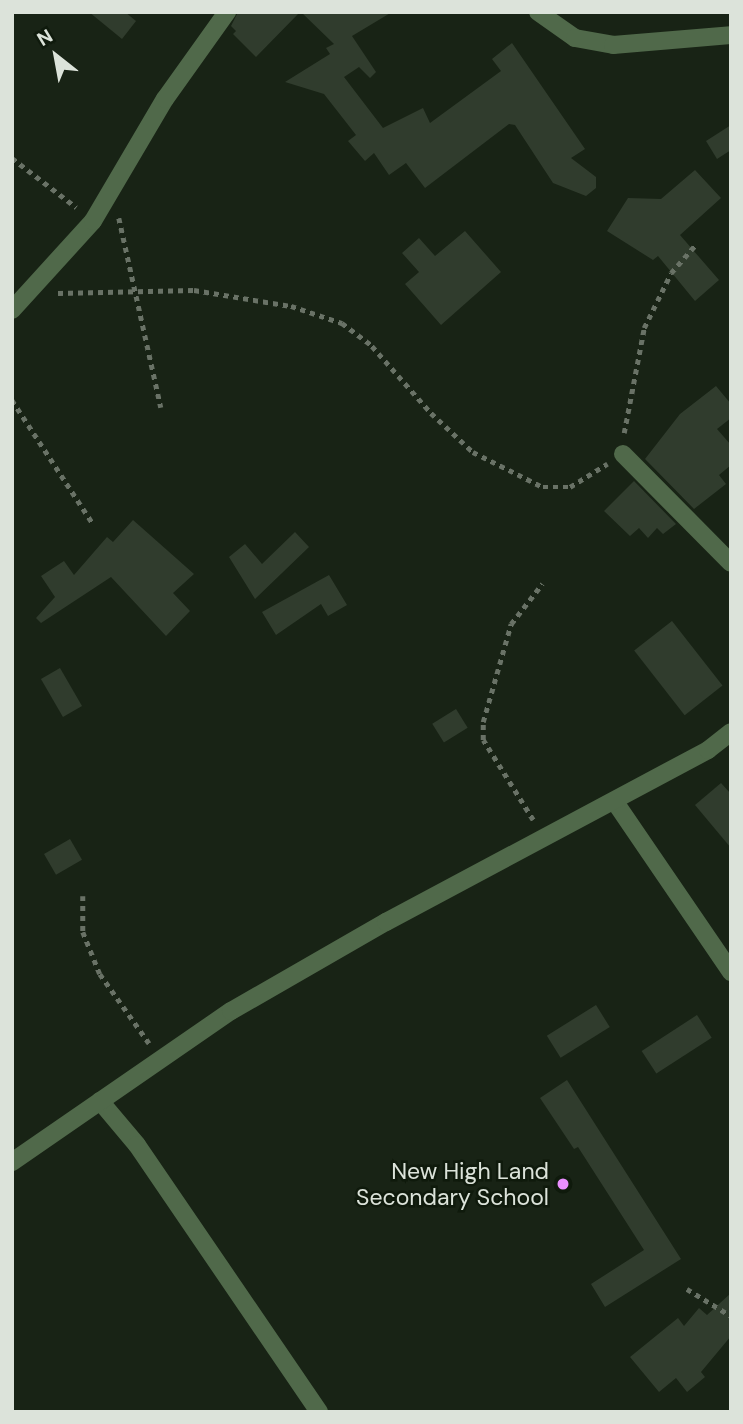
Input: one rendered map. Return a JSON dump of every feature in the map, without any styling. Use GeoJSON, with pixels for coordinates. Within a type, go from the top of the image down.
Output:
{"type":"FeatureCollection","features":[{"type":"Feature","properties":{"kind":"street"},"geometry":{"type":"LineString","coordinates":[[12,310],[29,295],[113,194],[165,99],[227,12]]}},
{"type":"Feature","properties":{"kind":"street"},"geometry":{"type":"LineString","coordinates":[[538,12],[575,38],[612,45],[731,35]]}},
{"type":"Feature","properties":{"kind":"street"},"geometry":{"type":"LineString","coordinates":[[623,454],[731,563]]}},
{"type":"Feature","properties":{"kind":"street"},"geometry":{"type":"LineString","coordinates":[[12,1162],[160,1058],[386,922],[615,802],[708,750],[731,732]]}},
{"type":"Feature","properties":{"kind":"street"},"geometry":{"type":"LineString","coordinates":[[615,802],[731,972]]}},
{"type":"Feature","properties":{"kind":"street"},"geometry":{"type":"LineString","coordinates":[[100,1101],[137,1145],[319,1412]]}},
{"type":"Feature","properties":{"kind":"path"},"geometry":{"type":"LineString","coordinates":[[12,158],[93,220]]}},
{"type":"Feature","properties":{"kind":"path"},"geometry":{"type":"LineString","coordinates":[[113,194],[132,262],[132,289],[161,407]]}},
{"type":"Feature","properties":{"kind":"path"},"geometry":{"type":"LineString","coordinates":[[29,295],[132,289],[194,290],[291,306],[342,323],[372,346],[431,414],[473,452],[543,487],[570,487],[623,454],[626,409],[644,328],[671,273],[696,244]]}},
{"type":"Feature","properties":{"kind":"path"},"geometry":{"type":"LineString","coordinates":[[12,400],[93,524]]}},
{"type":"Feature","properties":{"kind":"path"},"geometry":{"type":"LineString","coordinates":[[542,584],[511,624],[490,685],[483,740],[546,840]]}},
{"type":"Feature","properties":{"kind":"path"},"geometry":{"type":"LineString","coordinates":[[83,895],[83,932],[100,974],[160,1058]]}},
{"type":"Feature","properties":{"kind":"path"},"geometry":{"type":"LineString","coordinates":[[687,1289],[731,1316]]}},
{"type":"Feature","properties":{"kind":"building"},"geometry":{"type":"Polygon","coordinates":[[[89,12],[125,12],[136,21],[122,39],[89,12]]]}},
{"type":"Feature","properties":{"kind":"building"},"geometry":{"type":"Polygon","coordinates":[[[238,12],[300,12],[256,57],[233,34],[236,31],[231,26],[238,12]]]}},
{"type":"Feature","properties":{"kind":"building"},"geometry":{"type":"Polygon","coordinates":[[[301,12],[392,12],[352,36],[376,72],[370,78],[359,67],[344,77],[383,128],[423,108],[430,123],[501,71],[492,59],[512,43],[585,149],[571,158],[596,177],[596,188],[586,196],[553,183],[515,125],[509,124],[425,188],[406,163],[389,175],[374,153],[365,161],[348,141],[356,135],[324,94],[285,82],[330,54],[326,48],[334,44],[301,12]]]}},
{"type":"Feature","properties":{"kind":"building"},"geometry":{"type":"Polygon","coordinates":[[[731,125],[731,150],[717,159],[706,141],[731,125]]]}},
{"type":"Feature","properties":{"kind":"building"},"geometry":{"type":"Polygon","coordinates":[[[695,170],[721,198],[680,235],[719,280],[695,301],[658,256],[653,260],[607,231],[628,198],[661,199],[695,170]]]}},
{"type":"Feature","properties":{"kind":"building"},"geometry":{"type":"Polygon","coordinates":[[[465,231],[501,272],[441,325],[405,284],[419,272],[402,253],[419,238],[435,256],[465,231]]]}},
{"type":"Feature","properties":{"kind":"building"},"geometry":{"type":"Polygon","coordinates":[[[716,386],[731,404],[731,418],[717,429],[731,445],[731,465],[719,475],[726,484],[694,509],[645,459],[680,414],[716,386]]]}},
{"type":"Feature","properties":{"kind":"building"},"geometry":{"type":"Polygon","coordinates":[[[634,481],[676,524],[663,534],[657,528],[648,538],[639,528],[630,536],[604,511],[634,481]]]}},
{"type":"Feature","properties":{"kind":"building"},"geometry":{"type":"Polygon","coordinates":[[[133,520],[194,574],[173,593],[190,611],[166,636],[111,577],[41,623],[36,618],[55,597],[41,576],[64,561],[74,575],[107,537],[113,542],[133,520]]]}},
{"type":"Feature","properties":{"kind":"building"},"geometry":{"type":"Polygon","coordinates":[[[295,532],[309,547],[255,599],[229,557],[245,544],[262,564],[295,532]]]}},
{"type":"Feature","properties":{"kind":"building"},"geometry":{"type":"Polygon","coordinates":[[[329,575],[347,605],[328,616],[321,604],[276,635],[262,612],[329,575]]]}},
{"type":"Feature","properties":{"kind":"building"},"geometry":{"type":"Polygon","coordinates":[[[672,621],[722,686],[685,715],[634,651],[672,621]]]}},
{"type":"Feature","properties":{"kind":"building"},"geometry":{"type":"Polygon","coordinates":[[[60,668],[82,706],[63,717],[41,679],[60,668]]]}},
{"type":"Feature","properties":{"kind":"building"},"geometry":{"type":"Polygon","coordinates":[[[456,709],[468,728],[444,742],[432,724],[456,709]]]}},
{"type":"Feature","properties":{"kind":"building"},"geometry":{"type":"Polygon","coordinates":[[[721,783],[731,794],[731,848],[695,805],[721,783]]]}},
{"type":"Feature","properties":{"kind":"building"},"geometry":{"type":"Polygon","coordinates":[[[70,839],[82,860],[56,875],[44,854],[70,839]]]}},
{"type":"Feature","properties":{"kind":"building"},"geometry":{"type":"Polygon","coordinates":[[[596,1005],[610,1027],[561,1058],[547,1036],[596,1005]]]}},
{"type":"Feature","properties":{"kind":"building"},"geometry":{"type":"Polygon","coordinates":[[[697,1015],[712,1038],[656,1074],[642,1051],[697,1015]]]}},
{"type":"Feature","properties":{"kind":"building"},"geometry":{"type":"Polygon","coordinates":[[[567,1080],[681,1259],[605,1307],[591,1284],[644,1250],[578,1147],[574,1149],[540,1098],[567,1080]]]}},
{"type":"Feature","properties":{"kind":"building"},"geometry":{"type":"Polygon","coordinates":[[[731,1293],[731,1336],[701,1372],[705,1377],[687,1392],[676,1378],[659,1392],[630,1357],[678,1318],[684,1326],[699,1308],[707,1315],[731,1293]]]}},
{"type":"Feature","properties":{"kind":"place","name":"New High Land Secondary School"},"geometry":{"type":"Point","coordinates":[563,1184]}}]}
